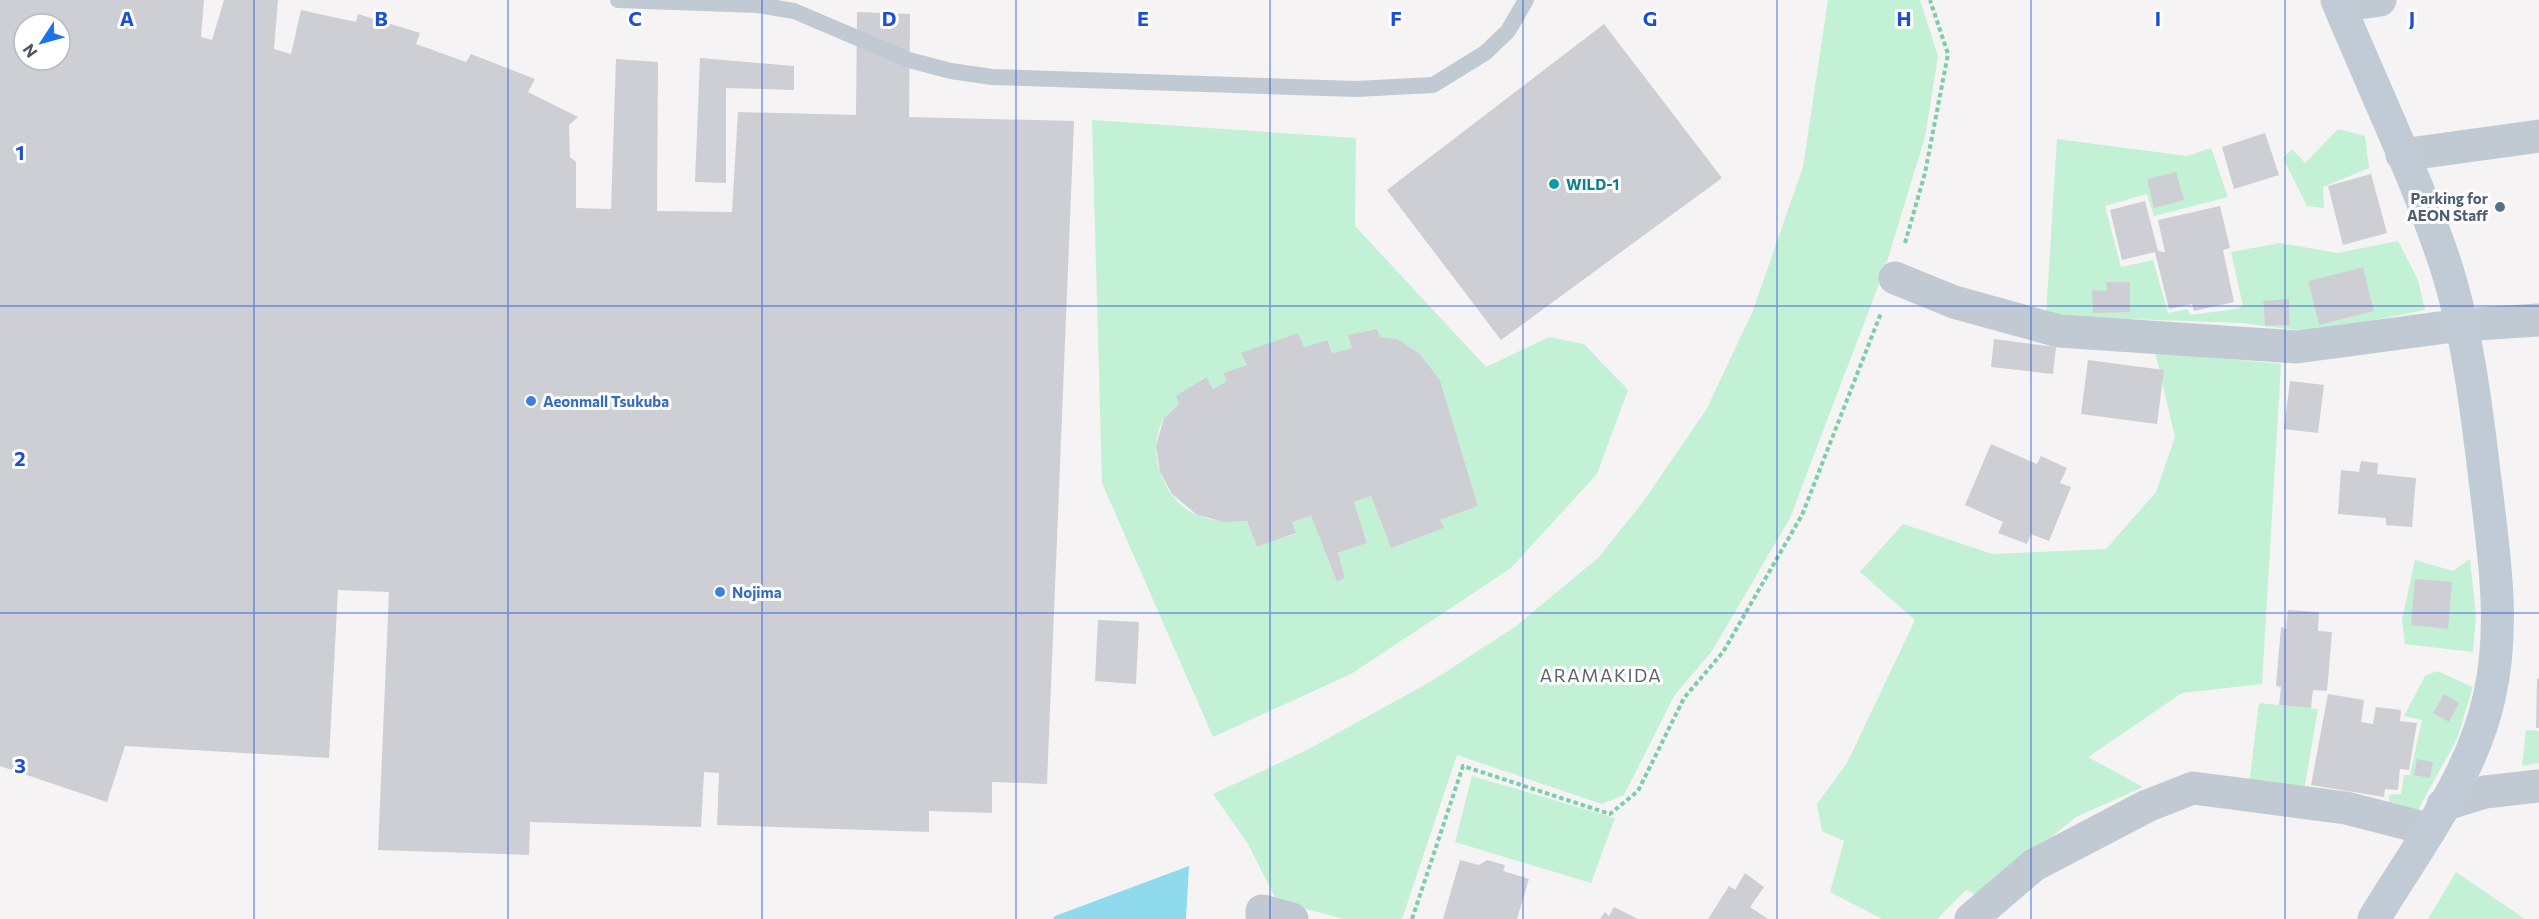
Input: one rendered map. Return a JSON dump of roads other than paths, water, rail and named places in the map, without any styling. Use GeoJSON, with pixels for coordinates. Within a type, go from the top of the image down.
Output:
{"type":"FeatureCollection","features":[{"type":"Feature","properties":{"kind":"street"},"geometry":{"type":"LineString","coordinates":[[2374,919],[2464,769],[2478,736],[2489,700],[2497,640],[2497,575],[2479,426],[2461,325],[2445,264],[2339,3],[2380,0]]}},
{"type":"Feature","properties":{"kind":"street"},"geometry":{"type":"LineString","coordinates":[[2402,155],[2539,136]]}},
{"type":"Feature","properties":{"kind":"street"},"geometry":{"type":"LineString","coordinates":[[1895,278],[1953,302],[2059,331],[2297,347],[2461,325],[2539,320]]}},
{"type":"Feature","properties":{"kind":"street"},"geometry":{"type":"LineString","coordinates":[[1971,919],[2034,865],[2147,806],[2193,788],[2436,817],[2485,792],[2539,786]]}},
{"type":"Feature","properties":{"kind":"street"},"geometry":{"type":"LineString","coordinates":[[1262,919],[1262,911],[1292,919]]}},
{"type":"Feature","properties":{"kind":"lane"},"geometry":{"type":"LineString","coordinates":[[618,0],[758,5],[794,11],[909,60],[951,71],[992,77],[1356,89],[1433,85],[1485,53],[1508,31],[1526,0]]}},
{"type":"Feature","properties":{"kind":"water"},"geometry":{"type":"Polygon","coordinates":[[[1189,866],[1186,919],[1053,919],[1055,916],[1189,866]]]}},
{"type":"Feature","properties":{"kind":"place","name":"WILD-1"},"geometry":{"type":"Point","coordinates":[1554,184]}},
{"type":"Feature","properties":{"kind":"place","name":"Parking for AEON Staff"},"geometry":{"type":"Point","coordinates":[2500,207]}},
{"type":"Feature","properties":{"kind":"place","name":"Aeonmall Tsukuba"},"geometry":{"type":"Point","coordinates":[531,401]}},
{"type":"Feature","properties":{"kind":"place","name":"Nojima"},"geometry":{"type":"Point","coordinates":[720,592]}},
{"type":"Feature","properties":{"kind":"district","name":"ARAMAKIDA"},"geometry":{"type":"Point","coordinates":[1601,675]}}]}
